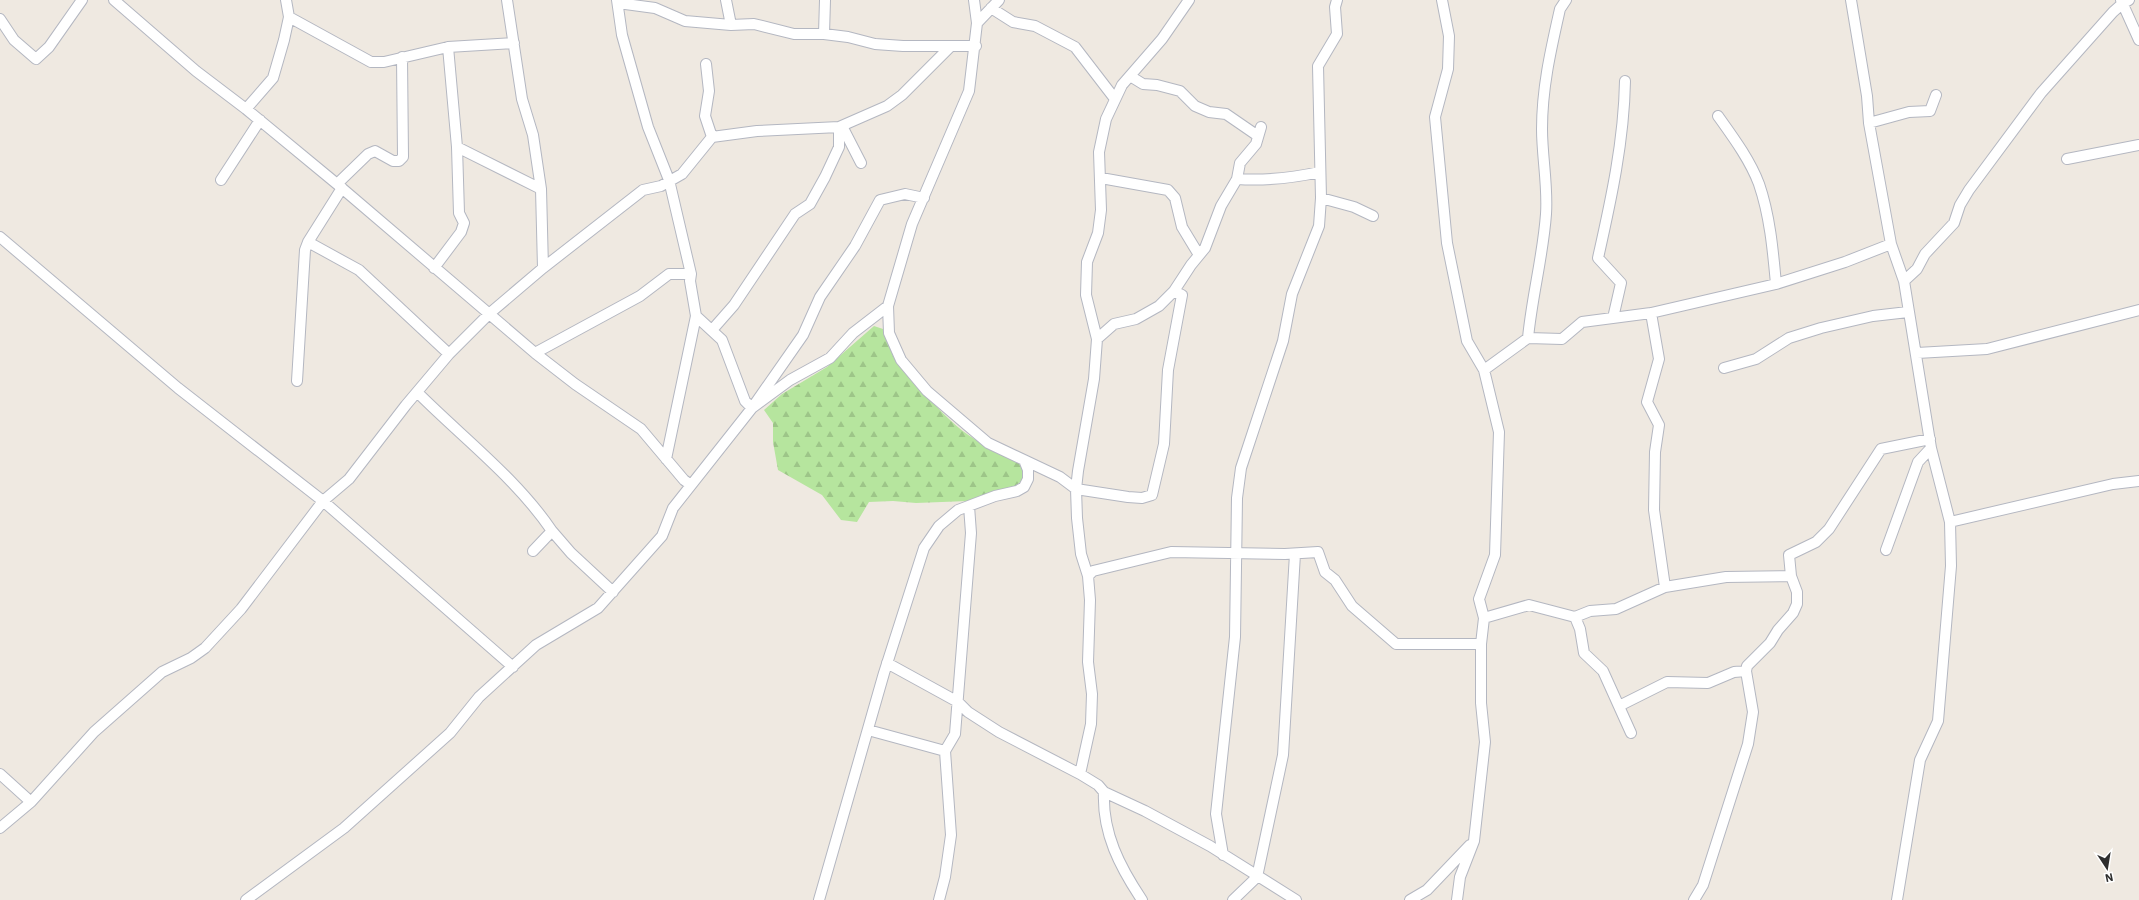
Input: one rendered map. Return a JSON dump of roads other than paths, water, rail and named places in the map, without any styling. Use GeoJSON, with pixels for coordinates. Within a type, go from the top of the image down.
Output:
{"type":"FeatureCollection","features":[{"type":"Feature","properties":{"kind":"street"},"geometry":{"type":"LineString","coordinates":[[0,19],[14,40],[36,59],[48,47],[82,0]]}},
{"type":"Feature","properties":{"kind":"street"},"geometry":{"type":"LineString","coordinates":[[114,0],[196,71],[260,120],[340,186],[535,353],[575,384],[641,429],[684,480],[691,485]]}},
{"type":"Feature","properties":{"kind":"street"},"geometry":{"type":"LineString","coordinates":[[246,109],[273,78],[289,17],[286,0]]}},
{"type":"Feature","properties":{"kind":"street"},"geometry":{"type":"LineString","coordinates":[[507,0],[522,99],[533,135],[541,189],[543,268]]}},
{"type":"Feature","properties":{"kind":"street"},"geometry":{"type":"LineString","coordinates":[[726,0],[731,25]]}},
{"type":"Feature","properties":{"kind":"street"},"geometry":{"type":"LineString","coordinates":[[824,34],[826,0]]}},
{"type":"Feature","properties":{"kind":"street"},"geometry":{"type":"LineString","coordinates":[[974,0],[977,23],[976,46],[969,91],[912,224],[888,306],[889,333],[901,360],[927,391],[988,443],[1060,477],[1076,489],[1142,498],[1152,495],[1164,444],[1168,370],[1182,295],[1174,291]]}},
{"type":"Feature","properties":{"kind":"street"},"geometry":{"type":"LineString","coordinates":[[977,23],[999,0]]}},
{"type":"Feature","properties":{"kind":"street"},"geometry":{"type":"LineString","coordinates":[[1080,774],[1090,724],[1092,694],[1088,662],[1090,600],[1088,576],[1080,554],[1076,489],[1094,379],[1097,339],[1086,295],[1087,262],[1098,233],[1102,210],[1100,152],[1106,118],[1122,85],[1162,39],[1189,0]]}},
{"type":"Feature","properties":{"kind":"street"},"geometry":{"type":"LineString","coordinates":[[1223,855],[1216,814],[1235,637],[1237,498],[1241,468],[1283,341],[1292,294],[1319,226],[1321,198],[1318,66],[1337,34],[1335,7],[1337,0]]}},
{"type":"Feature","properties":{"kind":"street"},"geometry":{"type":"LineString","coordinates":[[1442,0],[1448,36],[1448,69],[1435,117],[1440,186],[1447,243],[1468,340],[1484,370],[1499,432],[1495,555],[1479,599],[1484,618],[1481,644],[1481,703],[1485,742],[1474,840],[1460,877],[1457,900]]}},
{"type":"Feature","properties":{"kind":"street"},"geometry":{"type":"LineString","coordinates":[[1528,338],[1531,307],[1541,264],[1546,212],[1542,129],[1543,89],[1560,9],[1566,0]]}},
{"type":"Feature","properties":{"kind":"street"},"geometry":{"type":"LineString","coordinates":[[1851,0],[1867,96],[1869,123],[1891,244],[1904,281],[1931,443],[1950,522],[1951,566],[1938,721],[1920,760],[1897,900]]}},
{"type":"Feature","properties":{"kind":"street"},"geometry":{"type":"LineString","coordinates":[[1904,281],[1917,269],[1925,254],[1954,223],[1960,205],[1973,185],[2041,93],[2124,1],[2139,40]]}},
{"type":"Feature","properties":{"kind":"street"},"geometry":{"type":"LineString","coordinates":[[666,459],[696,316],[690,281],[691,274],[669,180],[648,127],[622,35],[618,2],[655,8],[685,21],[731,25],[754,24],[794,34],[824,34],[848,37],[875,44],[903,46],[976,46]]}},
{"type":"Feature","properties":{"kind":"street"},"geometry":{"type":"LineString","coordinates":[[991,8],[1013,22],[1035,26],[1075,47],[1116,99]]}},
{"type":"Feature","properties":{"kind":"street"},"geometry":{"type":"LineString","coordinates":[[289,17],[371,62],[384,62],[448,47],[514,43]]}},
{"type":"Feature","properties":{"kind":"street"},"geometry":{"type":"LineString","coordinates":[[0,828],[31,802],[94,732],[162,672],[191,658],[205,648],[241,609],[322,502],[349,479],[406,405],[418,393],[450,354],[490,313],[543,268],[643,190],[661,186],[669,180],[682,174],[712,137],[757,131],[841,127],[887,106],[902,95],[951,46]]}},
{"type":"Feature","properties":{"kind":"street"},"geometry":{"type":"LineString","coordinates":[[434,268],[460,232],[464,223],[458,213],[457,147],[448,47]]}},
{"type":"Feature","properties":{"kind":"street"},"geometry":{"type":"LineString","coordinates":[[297,381],[305,250],[308,242],[340,186],[368,154],[375,151],[393,161],[399,161],[403,157],[402,57]]}},
{"type":"Feature","properties":{"kind":"street"},"geometry":{"type":"LineString","coordinates":[[706,64],[709,91],[705,116],[712,137]]}},
{"type":"Feature","properties":{"kind":"street"},"geometry":{"type":"LineString","coordinates":[[1097,339],[1114,324],[1136,319],[1159,306],[1174,291],[1205,248],[1227,194],[1237,179],[1240,162],[1256,144],[1260,132],[1226,114],[1209,112],[1195,106],[1180,91],[1157,85],[1143,84],[1130,76]]}},
{"type":"Feature","properties":{"kind":"street"},"geometry":{"type":"LineString","coordinates":[[1613,318],[1621,283],[1598,258],[1613,188],[1625,103],[1625,81]]}},
{"type":"Feature","properties":{"kind":"street"},"geometry":{"type":"LineString","coordinates":[[1869,123],[1909,112],[1930,111],[1936,95]]}},
{"type":"Feature","properties":{"kind":"street"},"geometry":{"type":"LineString","coordinates":[[1718,116],[1736,141],[1758,184],[1766,212],[1774,252],[1776,284]]}},
{"type":"Feature","properties":{"kind":"street"},"geometry":{"type":"LineString","coordinates":[[221,180],[260,120]]}},
{"type":"Feature","properties":{"kind":"street"},"geometry":{"type":"LineString","coordinates":[[841,127],[862,163]]}},
{"type":"Feature","properties":{"kind":"street"},"geometry":{"type":"LineString","coordinates":[[712,330],[734,305],[795,214],[810,204],[839,147],[841,127]]}},
{"type":"Feature","properties":{"kind":"street"},"geometry":{"type":"LineString","coordinates":[[2067,159],[2139,145]]}},
{"type":"Feature","properties":{"kind":"street"},"geometry":{"type":"LineString","coordinates":[[457,147],[541,189]]}},
{"type":"Feature","properties":{"kind":"street"},"geometry":{"type":"LineString","coordinates":[[1237,179],[1261,181],[1292,178],[1320,172]]}},
{"type":"Feature","properties":{"kind":"street"},"geometry":{"type":"LineString","coordinates":[[1101,178],[1168,190],[1175,198],[1182,226],[1199,255]]}},
{"type":"Feature","properties":{"kind":"street"},"geometry":{"type":"LineString","coordinates":[[246,900],[344,828],[450,733],[479,697],[536,645],[598,608],[662,536],[673,508],[752,408],[803,335],[820,297],[855,246],[880,200],[905,194],[924,198]]}},
{"type":"Feature","properties":{"kind":"street"},"geometry":{"type":"LineString","coordinates":[[1321,198],[1354,207],[1373,216]]}},
{"type":"Feature","properties":{"kind":"street"},"geometry":{"type":"LineString","coordinates":[[0,237],[178,388],[322,502],[513,667]]}},
{"type":"Feature","properties":{"kind":"street"},"geometry":{"type":"LineString","coordinates":[[308,242],[359,270],[450,354]]}},
{"type":"Feature","properties":{"kind":"street"},"geometry":{"type":"LineString","coordinates":[[1484,370],[1528,338],[1562,339],[1582,322],[1651,312],[1776,284],[1845,262],[1891,244]]}},
{"type":"Feature","properties":{"kind":"street"},"geometry":{"type":"LineString","coordinates":[[535,353],[640,296],[669,274],[691,274]]}},
{"type":"Feature","properties":{"kind":"street"},"geometry":{"type":"LineString","coordinates":[[752,408],[790,380],[830,358],[853,333],[888,306]]}},
{"type":"Feature","properties":{"kind":"street"},"geometry":{"type":"LineString","coordinates":[[1917,353],[1987,350],[2139,310]]}},
{"type":"Feature","properties":{"kind":"street"},"geometry":{"type":"LineString","coordinates":[[1651,312],[1659,359],[1647,402],[1659,425],[1655,452],[1654,510],[1665,587]]}},
{"type":"Feature","properties":{"kind":"street"},"geometry":{"type":"LineString","coordinates":[[1724,368],[1756,359],[1789,338],[1821,328],[1873,316],[1908,312]]}},
{"type":"Feature","properties":{"kind":"street"},"geometry":{"type":"LineString","coordinates":[[696,316],[722,340],[744,401],[752,408]]}},
{"type":"Feature","properties":{"kind":"street"},"geometry":{"type":"LineString","coordinates":[[418,393],[522,493],[571,553],[613,592]]}},
{"type":"Feature","properties":{"kind":"street"},"geometry":{"type":"LineString","coordinates":[[1886,550],[1918,462],[1931,443]]}},
{"type":"Feature","properties":{"kind":"street"},"geometry":{"type":"LineString","coordinates":[[1694,900],[1703,885],[1748,744],[1753,712],[1746,671],[1747,666],[1770,643],[1778,630],[1793,613],[1797,604],[1797,592],[1791,576],[1788,556],[1816,542],[1829,529],[1881,449],[1931,443]]}},
{"type":"Feature","properties":{"kind":"street"},"geometry":{"type":"LineString","coordinates":[[820,900],[887,663],[924,548],[939,526],[958,510],[1017,491],[1024,487],[1028,474],[1024,460]]}},
{"type":"Feature","properties":{"kind":"street"},"geometry":{"type":"LineString","coordinates":[[1950,522],[2113,484],[2139,481]]}},
{"type":"Feature","properties":{"kind":"street"},"geometry":{"type":"LineString","coordinates":[[939,900],[945,877],[951,836],[945,751],[955,734],[971,533],[969,506]]}},
{"type":"Feature","properties":{"kind":"street"},"geometry":{"type":"LineString","coordinates":[[533,550],[552,531]]}},
{"type":"Feature","properties":{"kind":"street"},"geometry":{"type":"LineString","coordinates":[[1088,576],[1093,571],[1171,552],[1295,554],[1318,552],[1325,572],[1335,580],[1352,606],[1396,644],[1481,644]]}},
{"type":"Feature","properties":{"kind":"street"},"geometry":{"type":"LineString","coordinates":[[1233,900],[1257,877],[1283,755],[1295,554]]}},
{"type":"Feature","properties":{"kind":"street"},"geometry":{"type":"LineString","coordinates":[[1484,618],[1529,605],[1574,617],[1590,612],[1616,609],[1665,587],[1726,577],[1791,576]]}},
{"type":"Feature","properties":{"kind":"street"},"geometry":{"type":"LineString","coordinates":[[1574,617],[1580,629],[1584,653],[1603,672],[1631,733]]}},
{"type":"Feature","properties":{"kind":"street"},"geometry":{"type":"LineString","coordinates":[[887,663],[958,702],[968,712],[999,732],[1080,774],[1098,785],[1104,792],[1145,811],[1223,855],[1296,900]]}},
{"type":"Feature","properties":{"kind":"street"},"geometry":{"type":"LineString","coordinates":[[1619,706],[1667,682],[1708,683],[1734,672],[1746,671]]}},
{"type":"Feature","properties":{"kind":"street"},"geometry":{"type":"LineString","coordinates":[[868,730],[945,751]]}},
{"type":"Feature","properties":{"kind":"street"},"geometry":{"type":"LineString","coordinates":[[0,774],[31,802]]}},
{"type":"Feature","properties":{"kind":"street"},"geometry":{"type":"LineString","coordinates":[[1104,792],[1103,810],[1114,852],[1127,878],[1142,900]]}},
{"type":"Feature","properties":{"kind":"street"},"geometry":{"type":"LineString","coordinates":[[1410,900],[1427,890],[1474,840]]}}]}
